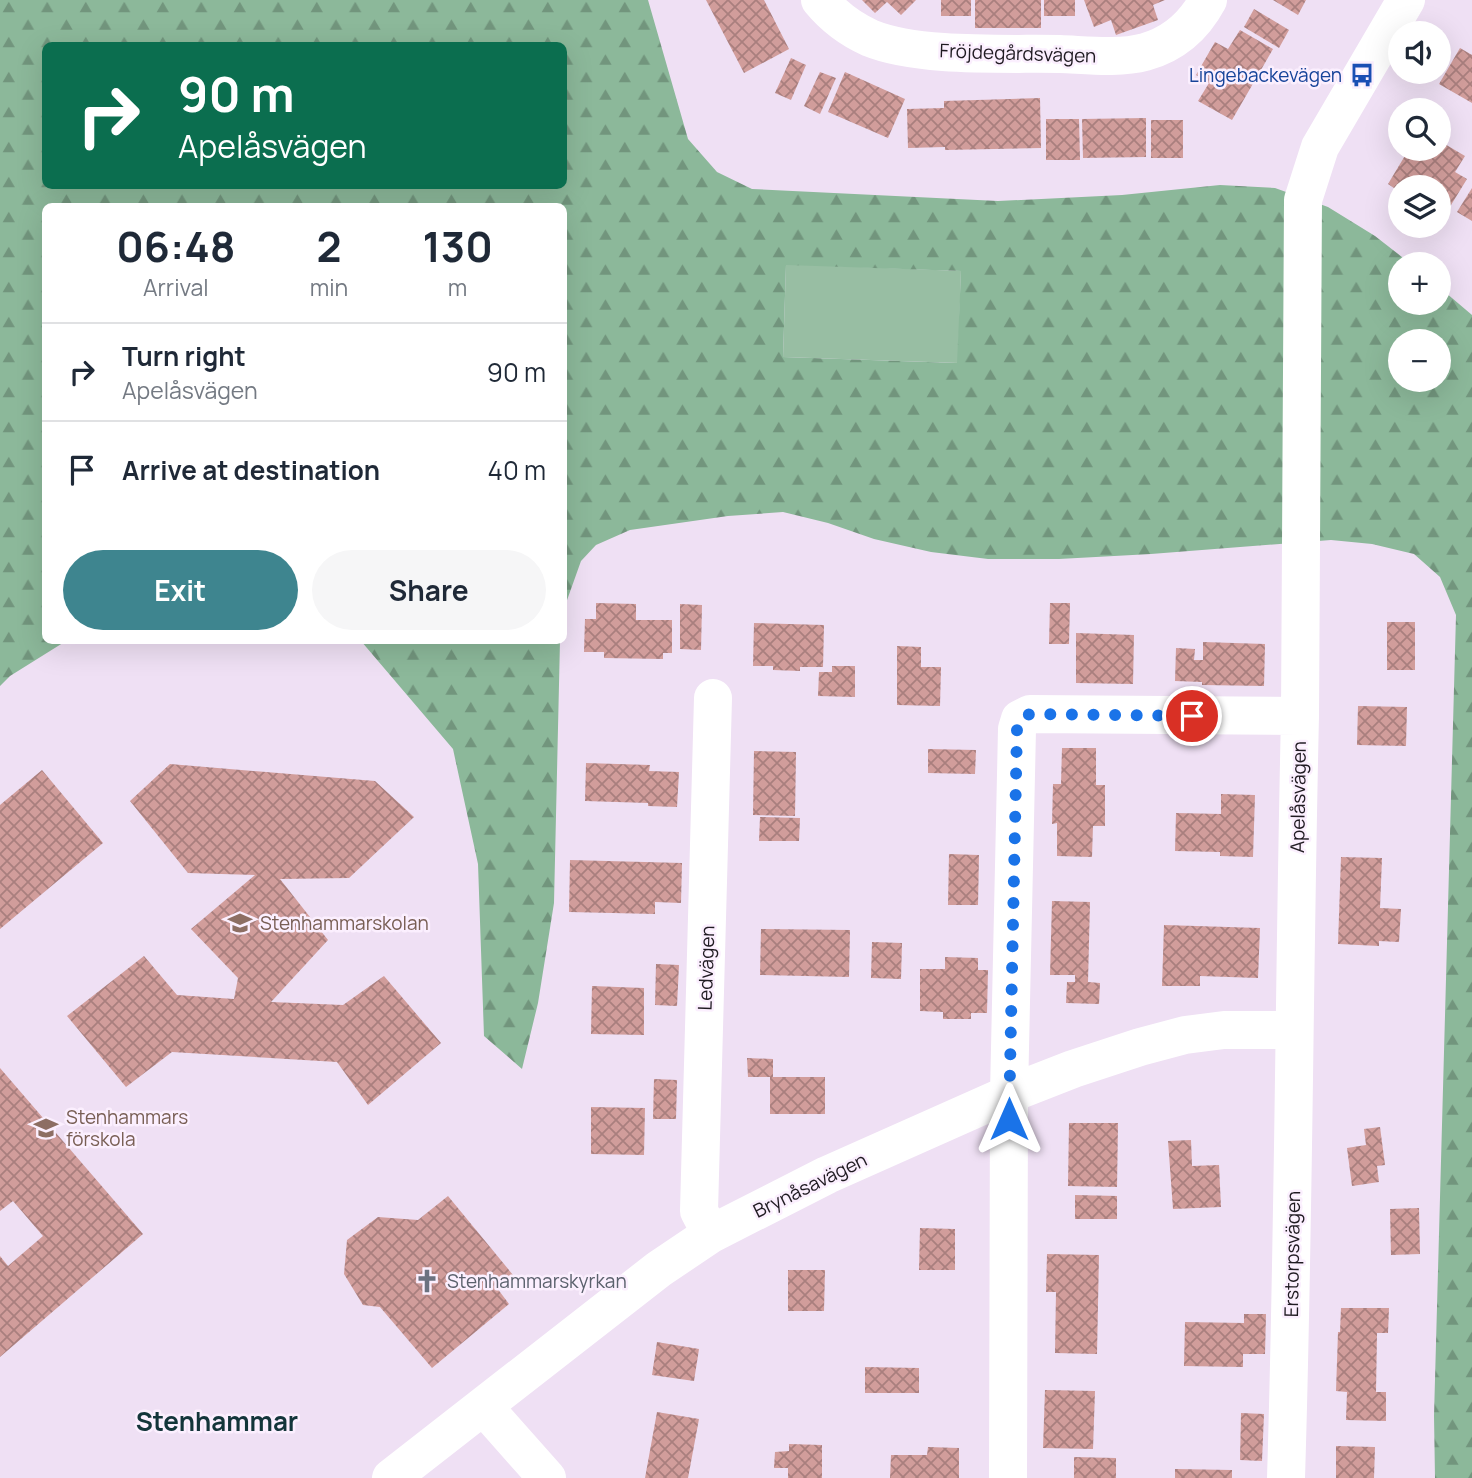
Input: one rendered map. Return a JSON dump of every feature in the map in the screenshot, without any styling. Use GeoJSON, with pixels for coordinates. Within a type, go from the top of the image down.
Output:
{"type":"FeatureCollection","features":[{"type":"Feature","properties":{"kind":"street","name":"Fröjdegårdsvägen"},"geometry":{"type":"LineString","coordinates":[[820,0],[845,25],[871,38],[909,48],[975,53],[1110,55],[1143,52],[1172,41],[1196,21],[1208,0]]}},
{"type":"Feature","properties":{"kind":"street"},"geometry":{"type":"LineString","coordinates":[[1300,716],[1303,200],[1320,147],[1406,0]]}},
{"type":"Feature","properties":{"kind":"street","name":"Ledvägen"},"geometry":{"type":"LineString","coordinates":[[711,1234],[699,1211],[713,698]]}},
{"type":"Feature","properties":{"kind":"street","name":"Apelåsvägen"},"geometry":{"type":"LineString","coordinates":[[1009,1094],[1017,729],[1020,719],[1030,714],[1300,716],[1293,1030]]}},
{"type":"Feature","properties":{"kind":"street","name":"Brynåsavägen"},"geometry":{"type":"LineString","coordinates":[[391,1478],[659,1269],[711,1234],[827,1175],[1009,1094],[1073,1069],[1185,1035],[1224,1030],[1293,1030]]}},
{"type":"Feature","properties":{"kind":"street","name":"Erstorpsvägen"},"geometry":{"type":"LineString","coordinates":[[1286,1478],[1293,1264],[1293,1030]]}},
{"type":"Feature","properties":{"kind":"street"},"geometry":{"type":"LineString","coordinates":[[1007,1478],[1010,1346],[1009,1094]]}},
{"type":"Feature","properties":{"kind":"street"},"geometry":{"type":"LineString","coordinates":[[484,1407],[547,1478]]}},
{"type":"Feature","properties":{"kind":"green space"},"geometry":{"type":"Polygon","coordinates":[[[0,0],[648,0],[688,139],[717,172],[752,189],[998,201],[1122,195],[1220,185],[1275,188],[1328,207],[1396,252],[1388,252],[1388,315],[1451,315],[1451,297],[1472,315],[1472,1478],[1435,1478],[1434,1416],[1456,615],[1440,577],[1414,554],[1372,544],[1331,540],[1151,554],[1059,559],[988,559],[931,552],[874,539],[828,523],[783,512],[728,516],[630,530],[596,545],[581,561],[567,600],[567,203],[42,203],[42,644],[61,644],[10,676],[0,686],[0,0]],[[786,265],[783,357],[957,363],[961,271],[786,265]]]}},
{"type":"Feature","properties":{"kind":"green space"},"geometry":{"type":"Polygon","coordinates":[[[786,264],[961,271],[958,363],[783,357],[786,264]]]}},
{"type":"Feature","properties":{"kind":"green space"},"geometry":{"type":"Polygon","coordinates":[[[364,644],[560,644],[554,903],[538,1003],[522,1069],[484,1036],[478,864],[453,749],[364,644]]]}},
{"type":"Feature","properties":{"kind":"building"},"geometry":{"type":"Polygon","coordinates":[[[706,0],[764,0],[789,49],[744,73],[706,0]]]}},
{"type":"Feature","properties":{"kind":"building"},"geometry":{"type":"Polygon","coordinates":[[[862,0],[916,0],[901,15],[887,2],[875,13],[862,0]]]}},
{"type":"Feature","properties":{"kind":"building"},"geometry":{"type":"Polygon","coordinates":[[[941,0],[971,0],[971,16],[941,16],[941,0]]]}},
{"type":"Feature","properties":{"kind":"building"},"geometry":{"type":"Polygon","coordinates":[[[975,0],[1041,0],[1041,28],[975,28],[975,0]]]}},
{"type":"Feature","properties":{"kind":"building"},"geometry":{"type":"Polygon","coordinates":[[[1044,0],[1075,0],[1075,16],[1044,16],[1044,0]]]}},
{"type":"Feature","properties":{"kind":"building"},"geometry":{"type":"Polygon","coordinates":[[[1084,0],[1165,0],[1153,5],[1158,20],[1116,35],[1111,20],[1094,27],[1084,0]]]}},
{"type":"Feature","properties":{"kind":"building"},"geometry":{"type":"Polygon","coordinates":[[[1273,0],[1306,0],[1298,15],[1273,0]]]}},
{"type":"Feature","properties":{"kind":"building"},"geometry":{"type":"Polygon","coordinates":[[[1254,9],[1289,30],[1279,48],[1244,27],[1254,9]]]}},
{"type":"Feature","properties":{"kind":"building"},"geometry":{"type":"Polygon","coordinates":[[[1240,30],[1273,49],[1232,120],[1198,101],[1209,83],[1196,75],[1215,42],[1228,49],[1240,30]]]}},
{"type":"Feature","properties":{"kind":"building"},"geometry":{"type":"Polygon","coordinates":[[[1460,48],[1472,55],[1472,103],[1439,84],[1451,84],[1451,63],[1460,48]]]}},
{"type":"Feature","properties":{"kind":"building"},"geometry":{"type":"Polygon","coordinates":[[[791,58],[806,65],[791,100],[775,93],[791,58]]]}},
{"type":"Feature","properties":{"kind":"building"},"geometry":{"type":"Polygon","coordinates":[[[820,72],[836,78],[820,114],[804,106],[820,72]]]}},
{"type":"Feature","properties":{"kind":"building"},"geometry":{"type":"Polygon","coordinates":[[[845,72],[905,99],[888,138],[828,112],[845,72]]]}},
{"type":"Feature","properties":{"kind":"building"},"geometry":{"type":"Polygon","coordinates":[[[1040,98],[1041,148],[908,148],[907,109],[944,108],[944,101],[1040,98]]]}},
{"type":"Feature","properties":{"kind":"building"},"geometry":{"type":"Polygon","coordinates":[[[1146,118],[1146,157],[1083,158],[1082,119],[1146,118]]]}},
{"type":"Feature","properties":{"kind":"building"},"geometry":{"type":"Polygon","coordinates":[[[1046,119],[1079,119],[1080,160],[1046,160],[1046,119]]]}},
{"type":"Feature","properties":{"kind":"building"},"geometry":{"type":"Polygon","coordinates":[[[1151,120],[1183,120],[1183,158],[1151,158],[1151,120]]]}},
{"type":"Feature","properties":{"kind":"building"},"geometry":{"type":"Polygon","coordinates":[[[1451,148],[1465,156],[1455,172],[1467,179],[1451,205],[1451,175],[1393,175],[1402,161],[1451,161],[1451,148]]]}},
{"type":"Feature","properties":{"kind":"building"},"geometry":{"type":"Polygon","coordinates":[[[1472,188],[1472,221],[1457,212],[1472,188]]]}},
{"type":"Feature","properties":{"kind":"building"},"geometry":{"type":"Polygon","coordinates":[[[596,603],[636,604],[636,620],[672,620],[672,653],[663,653],[663,659],[604,658],[604,652],[584,652],[585,619],[596,619],[596,603]]]}},
{"type":"Feature","properties":{"kind":"building"},"geometry":{"type":"Polygon","coordinates":[[[1050,603],[1070,603],[1069,644],[1049,644],[1050,603]]]}},
{"type":"Feature","properties":{"kind":"building"},"geometry":{"type":"Polygon","coordinates":[[[680,604],[702,605],[701,650],[680,649],[680,604]]]}},
{"type":"Feature","properties":{"kind":"building"},"geometry":{"type":"Polygon","coordinates":[[[1387,622],[1415,622],[1415,670],[1387,670],[1387,622]]]}},
{"type":"Feature","properties":{"kind":"building"},"geometry":{"type":"Polygon","coordinates":[[[754,623],[824,625],[823,667],[800,667],[800,671],[773,670],[773,666],[753,666],[754,623]]]}},
{"type":"Feature","properties":{"kind":"building"},"geometry":{"type":"Polygon","coordinates":[[[1076,633],[1134,635],[1133,684],[1076,683],[1076,633]]]}},
{"type":"Feature","properties":{"kind":"building"},"geometry":{"type":"Polygon","coordinates":[[[1203,642],[1265,644],[1264,686],[1202,685],[1202,682],[1175,681],[1176,648],[1195,649],[1194,660],[1203,660],[1203,642]]]}},
{"type":"Feature","properties":{"kind":"building"},"geometry":{"type":"Polygon","coordinates":[[[897,646],[921,647],[921,667],[941,667],[940,706],[897,705],[897,646]]]}},
{"type":"Feature","properties":{"kind":"building"},"geometry":{"type":"Polygon","coordinates":[[[832,666],[855,666],[855,697],[818,696],[819,672],[832,672],[832,666]]]}},
{"type":"Feature","properties":{"kind":"building"},"geometry":{"type":"Polygon","coordinates":[[[1358,706],[1407,707],[1406,746],[1357,745],[1358,706]]]}},
{"type":"Feature","properties":{"kind":"building"},"geometry":{"type":"Polygon","coordinates":[[[1062,748],[1096,748],[1096,785],[1105,785],[1105,826],[1093,826],[1092,857],[1057,856],[1057,823],[1052,824],[1053,784],[1061,784],[1062,748]]]}},
{"type":"Feature","properties":{"kind":"building"},"geometry":{"type":"Polygon","coordinates":[[[928,749],[976,750],[975,774],[928,773],[928,749]]]}},
{"type":"Feature","properties":{"kind":"building"},"geometry":{"type":"Polygon","coordinates":[[[754,751],[796,752],[795,816],[753,815],[754,751]]]}},
{"type":"Feature","properties":{"kind":"building"},"geometry":{"type":"Polygon","coordinates":[[[586,763],[650,765],[649,771],[679,772],[677,807],[648,806],[648,803],[585,801],[586,763]]]}},
{"type":"Feature","properties":{"kind":"building"},"geometry":{"type":"Polygon","coordinates":[[[170,764],[375,781],[414,817],[349,878],[280,879],[328,940],[271,1002],[343,1005],[384,976],[441,1043],[368,1105],[337,1062],[172,1052],[126,1087],[67,1016],[144,956],[177,995],[234,999],[238,978],[191,929],[255,875],[188,873],[130,801],[170,764]]]}},
{"type":"Feature","properties":{"kind":"building"},"geometry":{"type":"Polygon","coordinates":[[[42,770],[103,843],[0,929],[0,805],[42,770]]]}},
{"type":"Feature","properties":{"kind":"building"},"geometry":{"type":"Polygon","coordinates":[[[1221,794],[1255,795],[1253,857],[1220,856],[1220,852],[1175,851],[1176,813],[1221,814],[1221,794]]]}},
{"type":"Feature","properties":{"kind":"building"},"geometry":{"type":"Polygon","coordinates":[[[760,817],[800,818],[799,841],[759,841],[760,817]]]}},
{"type":"Feature","properties":{"kind":"building"},"geometry":{"type":"Polygon","coordinates":[[[949,854],[979,855],[978,905],[948,905],[949,854]]]}},
{"type":"Feature","properties":{"kind":"building"},"geometry":{"type":"Polygon","coordinates":[[[1341,857],[1382,858],[1380,908],[1401,909],[1399,942],[1379,941],[1379,946],[1338,944],[1341,857]]]}},
{"type":"Feature","properties":{"kind":"building"},"geometry":{"type":"Polygon","coordinates":[[[570,860],[682,863],[681,903],[655,902],[655,914],[569,912],[570,860]]]}},
{"type":"Feature","properties":{"kind":"building"},"geometry":{"type":"Polygon","coordinates":[[[1052,901],[1090,902],[1088,982],[1100,983],[1099,1004],[1066,1003],[1067,982],[1075,982],[1075,975],[1050,975],[1052,901]]]}},
{"type":"Feature","properties":{"kind":"building"},"geometry":{"type":"Polygon","coordinates":[[[1164,925],[1260,928],[1258,978],[1200,976],[1200,986],[1162,986],[1164,925]]]}},
{"type":"Feature","properties":{"kind":"building"},"geometry":{"type":"Polygon","coordinates":[[[761,929],[850,930],[849,977],[760,975],[761,929]]]}},
{"type":"Feature","properties":{"kind":"building"},"geometry":{"type":"Polygon","coordinates":[[[872,942],[902,943],[901,979],[871,978],[872,942]]]}},
{"type":"Feature","properties":{"kind":"building"},"geometry":{"type":"Polygon","coordinates":[[[945,957],[978,958],[978,970],[988,970],[987,1013],[971,1013],[971,1019],[943,1019],[943,1012],[920,1011],[920,969],[945,969],[945,957]]]}},
{"type":"Feature","properties":{"kind":"building"},"geometry":{"type":"Polygon","coordinates":[[[656,964],[679,965],[677,1006],[655,1005],[656,964]]]}},
{"type":"Feature","properties":{"kind":"building"},"geometry":{"type":"Polygon","coordinates":[[[592,986],[644,988],[644,1035],[591,1034],[592,986]]]}},
{"type":"Feature","properties":{"kind":"building"},"geometry":{"type":"Polygon","coordinates":[[[747,1058],[773,1059],[773,1077],[825,1077],[825,1114],[770,1114],[770,1077],[748,1077],[747,1058]]]}},
{"type":"Feature","properties":{"kind":"building","name":"Stenhammars förskola"},"geometry":{"type":"Polygon","coordinates":[[[0,1068],[143,1234],[0,1357],[0,1256],[8,1266],[43,1236],[13,1201],[0,1211],[0,1068]]]}},
{"type":"Feature","properties":{"kind":"building"},"geometry":{"type":"Polygon","coordinates":[[[654,1079],[677,1080],[676,1119],[653,1119],[654,1079]]]}},
{"type":"Feature","properties":{"kind":"building"},"geometry":{"type":"Polygon","coordinates":[[[591,1107],[645,1108],[644,1155],[591,1154],[591,1107]]]}},
{"type":"Feature","properties":{"kind":"building"},"geometry":{"type":"Polygon","coordinates":[[[1069,1123],[1118,1123],[1117,1187],[1068,1186],[1069,1123]]]}},
{"type":"Feature","properties":{"kind":"building"},"geometry":{"type":"Polygon","coordinates":[[[1380,1127],[1385,1165],[1377,1166],[1379,1182],[1352,1186],[1347,1148],[1366,1145],[1364,1129],[1380,1127]]]}},
{"type":"Feature","properties":{"kind":"building"},"geometry":{"type":"Polygon","coordinates":[[[1191,1140],[1192,1166],[1219,1165],[1221,1207],[1173,1209],[1168,1141],[1191,1140]]]}},
{"type":"Feature","properties":{"kind":"building"},"geometry":{"type":"Polygon","coordinates":[[[1075,1195],[1117,1196],[1117,1219],[1075,1219],[1075,1195]]]}},
{"type":"Feature","properties":{"kind":"building","name":"Stenhammarskyrkan"},"geometry":{"type":"Polygon","coordinates":[[[448,1196],[513,1275],[497,1288],[509,1304],[432,1368],[380,1307],[363,1305],[344,1274],[347,1240],[378,1217],[418,1220],[448,1196]]]}},
{"type":"Feature","properties":{"kind":"building"},"geometry":{"type":"Polygon","coordinates":[[[1419,1208],[1420,1254],[1391,1255],[1390,1209],[1419,1208]]]}},
{"type":"Feature","properties":{"kind":"building"},"geometry":{"type":"Polygon","coordinates":[[[920,1228],[955,1229],[955,1270],[919,1270],[920,1228]]]}},
{"type":"Feature","properties":{"kind":"building"},"geometry":{"type":"Polygon","coordinates":[[[1047,1254],[1099,1255],[1097,1354],[1055,1353],[1056,1292],[1046,1292],[1047,1254]]]}},
{"type":"Feature","properties":{"kind":"building"},"geometry":{"type":"Polygon","coordinates":[[[788,1270],[825,1270],[824,1311],[788,1311],[788,1270]]]}},
{"type":"Feature","properties":{"kind":"building"},"geometry":{"type":"Polygon","coordinates":[[[1341,1308],[1389,1308],[1388,1333],[1377,1333],[1376,1392],[1386,1392],[1386,1421],[1346,1420],[1347,1392],[1336,1391],[1341,1308]]]}},
{"type":"Feature","properties":{"kind":"building"},"geometry":{"type":"Polygon","coordinates":[[[1244,1314],[1266,1314],[1265,1354],[1243,1354],[1243,1367],[1184,1366],[1185,1322],[1244,1323],[1244,1314]]]}},
{"type":"Feature","properties":{"kind":"building"},"geometry":{"type":"Polygon","coordinates":[[[657,1342],[699,1349],[694,1381],[652,1375],[657,1342]]]}},
{"type":"Feature","properties":{"kind":"building"},"geometry":{"type":"Polygon","coordinates":[[[865,1367],[919,1368],[919,1393],[865,1393],[865,1367]]]}},
{"type":"Feature","properties":{"kind":"building"},"geometry":{"type":"Polygon","coordinates":[[[1045,1390],[1095,1391],[1093,1449],[1043,1448],[1045,1390]]]}},
{"type":"Feature","properties":{"kind":"building"},"geometry":{"type":"Polygon","coordinates":[[[657,1412],[699,1419],[688,1478],[645,1478],[657,1412]]]}},
{"type":"Feature","properties":{"kind":"building"},"geometry":{"type":"Polygon","coordinates":[[[1241,1413],[1264,1414],[1262,1461],[1240,1460],[1241,1413]]]}},
{"type":"Feature","properties":{"kind":"building"},"geometry":{"type":"Polygon","coordinates":[[[789,1444],[822,1445],[822,1478],[788,1478],[788,1468],[774,1468],[775,1452],[789,1451],[789,1444]]]}},
{"type":"Feature","properties":{"kind":"building"},"geometry":{"type":"Polygon","coordinates":[[[1336,1446],[1375,1447],[1374,1478],[1336,1478],[1336,1446]]]}},
{"type":"Feature","properties":{"kind":"building"},"geometry":{"type":"Polygon","coordinates":[[[928,1447],[959,1448],[959,1478],[890,1478],[891,1455],[927,1455],[928,1447]]]}},
{"type":"Feature","properties":{"kind":"building"},"geometry":{"type":"Polygon","coordinates":[[[1074,1457],[1116,1458],[1116,1478],[1074,1478],[1074,1457]]]}},
{"type":"Feature","properties":{"kind":"building"},"geometry":{"type":"Polygon","coordinates":[[[1175,1469],[1232,1470],[1232,1478],[1175,1478],[1175,1469]]]}},
{"type":"Feature","properties":{"kind":"place","name":"Lingebackevägen"},"geometry":{"type":"Point","coordinates":[1362,75]}},
{"type":"Feature","properties":{"kind":"place","name":"Stenhammarskolan"},"geometry":{"type":"Point","coordinates":[240,923]}},
{"type":"Feature","properties":{"kind":"place","name":"Stenhammars förskola"},"geometry":{"type":"Point","coordinates":[46,1128]}},
{"type":"Feature","properties":{"kind":"place","name":"Stenhammarskyrkan"},"geometry":{"type":"Point","coordinates":[427,1281]}},
{"type":"Feature","properties":{"kind":"district","name":"Stenhammar"},"geometry":{"type":"Point","coordinates":[217,1422]}},
{"type":"Feature","properties":{"kind":"route"},"geometry":{"type":"LineString","coordinates":[[1009,1119],[1017,729],[1020,719],[1030,714],[1192,716]]}}]}
